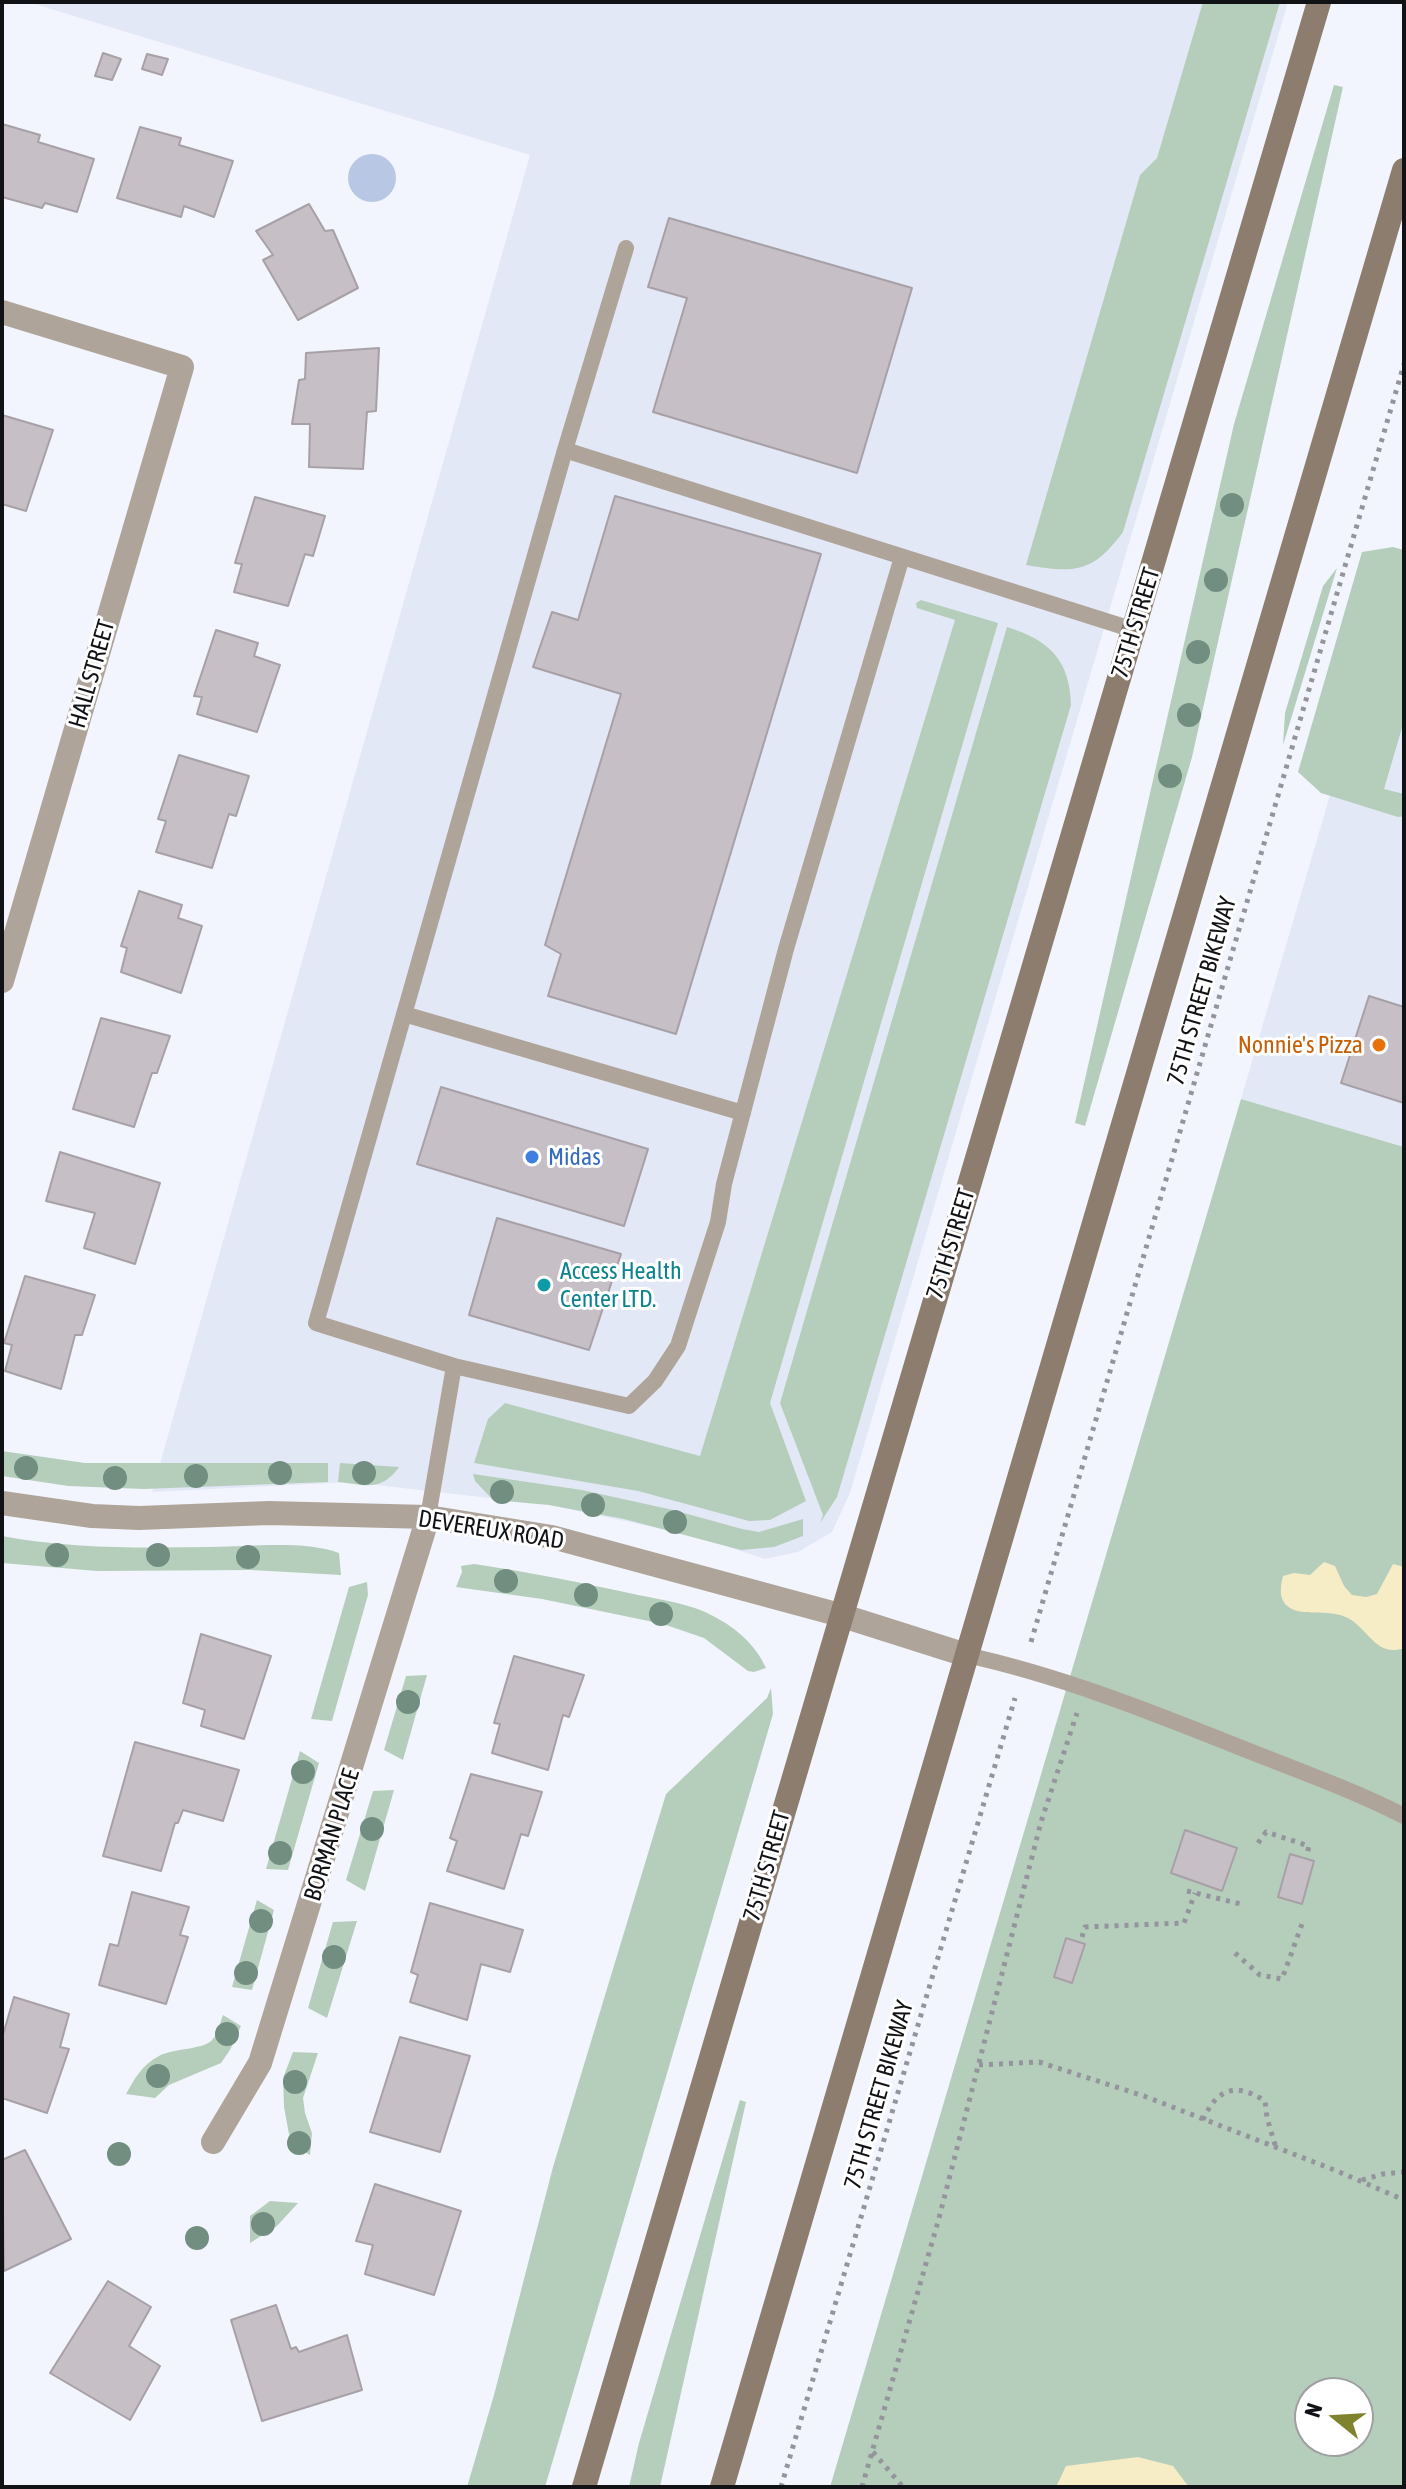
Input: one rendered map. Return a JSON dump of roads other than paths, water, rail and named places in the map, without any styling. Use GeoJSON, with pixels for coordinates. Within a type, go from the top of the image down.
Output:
{"type":"FeatureCollection","features":[{"type":"Feature","properties":{"kind":"main road","name":"75TH STREET"},"geometry":{"type":"LineString","coordinates":[[584,2487],[1319,2]]}},
{"type":"Feature","properties":{"kind":"main road"},"geometry":{"type":"LineString","coordinates":[[722,2487],[1404,170]]}},
{"type":"Feature","properties":{"kind":"street","name":"HALL STREET"},"geometry":{"type":"LineString","coordinates":[[2,312],[182,367],[2,981]]}},
{"type":"Feature","properties":{"kind":"street","name":"DEVEREUX ROAD"},"geometry":{"type":"LineString","coordinates":[[2,1503],[92,1516],[139,1518],[269,1513],[428,1517],[552,1537],[840,1615],[966,1655]]}},
{"type":"Feature","properties":{"kind":"street","name":"BORMAN PLACE"},"geometry":{"type":"LineString","coordinates":[[213,2142],[260,2063],[428,1517]]}},
{"type":"Feature","properties":{"kind":"lane"},"geometry":{"type":"LineString","coordinates":[[626,248],[565,450],[316,1323],[454,1366],[629,1406],[655,1381],[678,1346],[718,1222],[724,1184],[786,949],[902,557]]}},
{"type":"Feature","properties":{"kind":"lane"},"geometry":{"type":"LineString","coordinates":[[565,450],[1134,630]]}},
{"type":"Feature","properties":{"kind":"lane"},"geometry":{"type":"LineString","coordinates":[[404,1014],[743,1113]]}},
{"type":"Feature","properties":{"kind":"lane"},"geometry":{"type":"LineString","coordinates":[[428,1517],[454,1366]]}},
{"type":"Feature","properties":{"kind":"lane"},"geometry":{"type":"LineString","coordinates":[[966,1655],[1024,1668],[1156,1714],[1358,1793],[1404,1816]]}},
{"type":"Feature","properties":{"kind":"water"},"geometry":{"type":"Polygon","coordinates":[[[372,154],[389,161],[396,178],[389,195],[372,202],[355,195],[348,178],[355,161],[372,154]]]}},
{"type":"Feature","properties":{"kind":"place","name":"Nonnie's Pizza"},"geometry":{"type":"Point","coordinates":[1379,1045]}},
{"type":"Feature","properties":{"kind":"place","name":"Midas"},"geometry":{"type":"Point","coordinates":[532,1157]}},
{"type":"Feature","properties":{"kind":"place","name":"Access Health Center LTD."},"geometry":{"type":"Point","coordinates":[544,1285]}}]}
